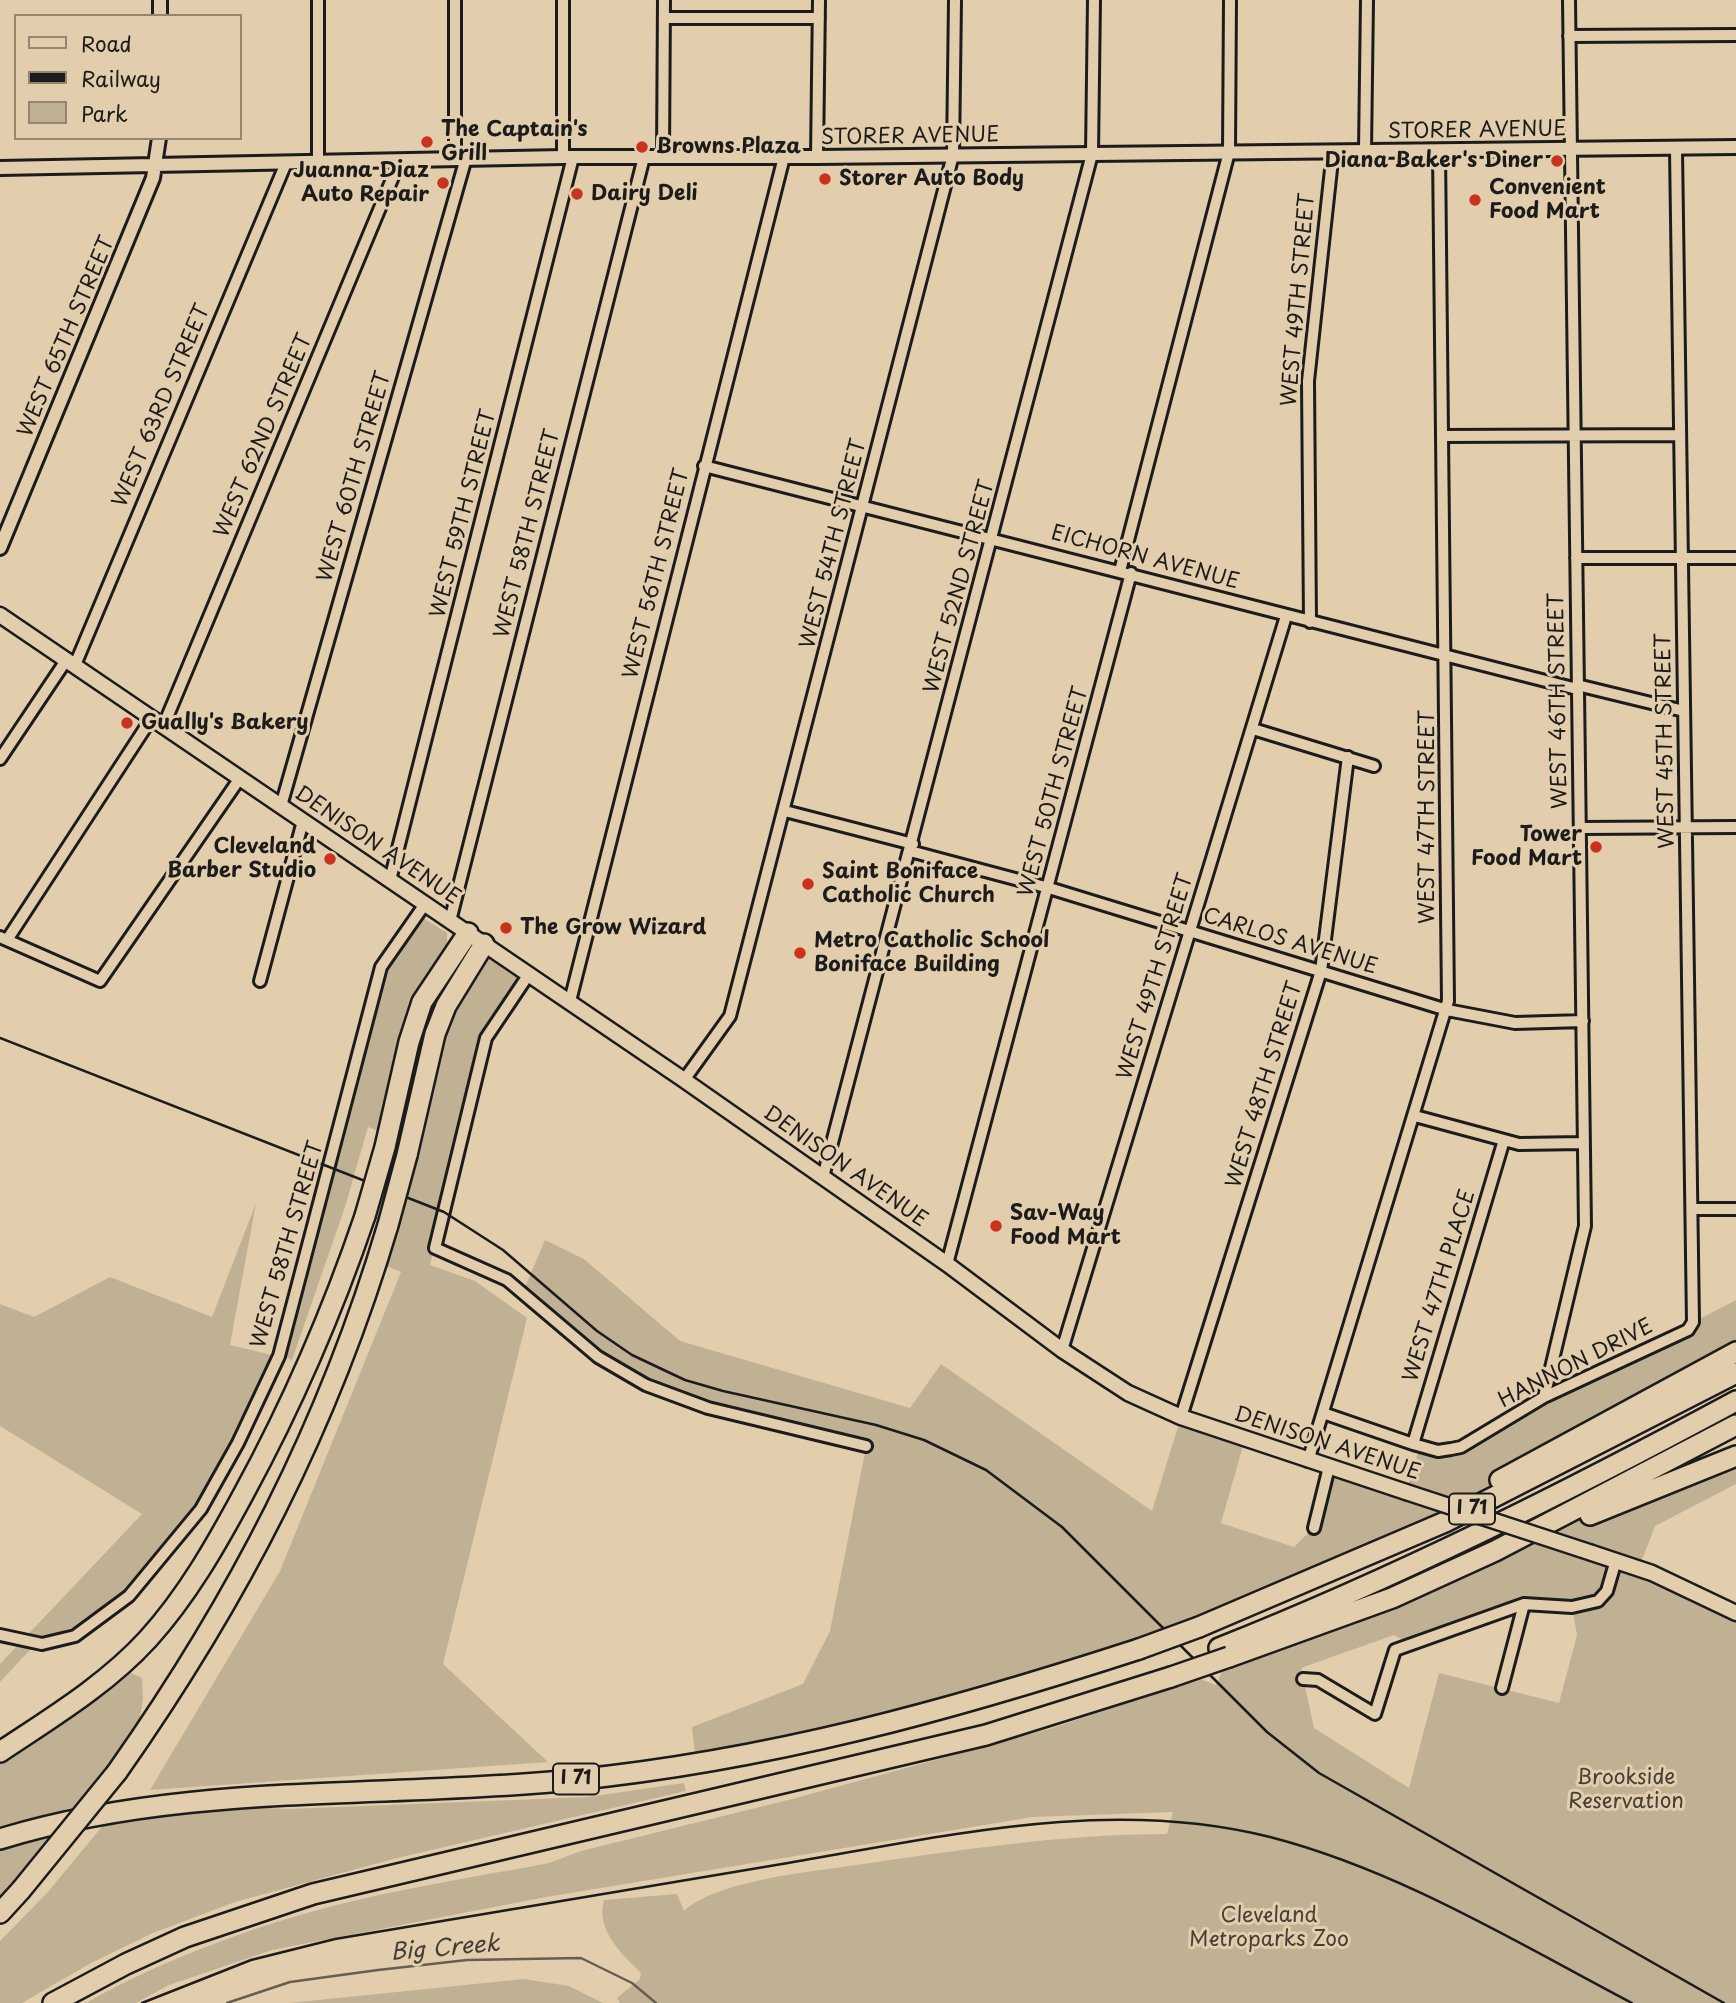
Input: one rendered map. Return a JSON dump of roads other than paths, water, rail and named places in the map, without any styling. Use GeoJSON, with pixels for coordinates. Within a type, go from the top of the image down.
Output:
{"type":"FeatureCollection","features":[{"type":"Feature","properties":{"kind":"highway"},"geometry":{"type":"LineString","coordinates":[[0,1752],[76,1701],[124,1663],[171,1611],[205,1564],[272,1443],[308,1368],[337,1296],[365,1216],[385,1147],[415,1021],[432,983],[476,938]]}},
{"type":"Feature","properties":{"kind":"highway"},"geometry":{"type":"LineString","coordinates":[[0,1913],[117,1772],[199,1651],[267,1531],[331,1393],[366,1297],[407,1155],[435,1034],[476,938]]}},
{"type":"Feature","properties":{"kind":"highway"},"geometry":{"type":"LineString","coordinates":[[1300,1586],[1736,1349]]}},
{"type":"Feature","properties":{"kind":"highway","name":"I 71"},"geometry":{"type":"LineString","coordinates":[[0,1839],[63,1822],[177,1802],[569,1780],[741,1758],[878,1728],[1139,1648],[1300,1586],[1467,1512],[1736,1373]]}},
{"type":"Feature","properties":{"kind":"highway","name":"I 71"},"geometry":{"type":"LineString","coordinates":[[53,2003],[166,1945],[282,1903],[1004,1730],[1224,1653],[1492,1529],[1736,1401]]}},
{"type":"Feature","properties":{"kind":"highway"},"geometry":{"type":"LineString","coordinates":[[1495,1551],[1736,1425]]}},
{"type":"Feature","properties":{"kind":"highway"},"geometry":{"type":"LineString","coordinates":[[1224,1653],[1392,1598],[1495,1551],[1736,1456]]}},
{"type":"Feature","properties":{"kind":"main road","name":"DENISON AVENUE"},"geometry":{"type":"LineString","coordinates":[[0,615],[570,1001],[947,1264],[1062,1350],[1128,1393],[1181,1417],[1308,1461],[1616,1560],[1674,1583],[1736,1613]]}},
{"type":"Feature","properties":{"kind":"street"},"geometry":{"type":"LineString","coordinates":[[318,0],[318,162]]}},
{"type":"Feature","properties":{"kind":"street","name":"WEST 60TH STREET"},"geometry":{"type":"LineString","coordinates":[[281,806],[461,158],[455,0]]}},
{"type":"Feature","properties":{"kind":"street","name":"WEST 59TH STREET"},"geometry":{"type":"LineString","coordinates":[[390,880],[568,157],[563,0]]}},
{"type":"Feature","properties":{"kind":"street"},"geometry":{"type":"LineString","coordinates":[[663,158],[664,0]]}},
{"type":"Feature","properties":{"kind":"street"},"geometry":{"type":"LineString","coordinates":[[817,157],[819,0]]}},
{"type":"Feature","properties":{"kind":"street","name":"WEST 54TH STREET"},"geometry":{"type":"LineString","coordinates":[[684,1080],[730,1016],[953,155],[955,0]]}},
{"type":"Feature","properties":{"kind":"street","name":"WEST 52ND STREET"},"geometry":{"type":"LineString","coordinates":[[823,1177],[1092,154],[1094,0]]}},
{"type":"Feature","properties":{"kind":"street","name":"WEST 50TH STREET"},"geometry":{"type":"LineString","coordinates":[[947,1264],[1049,888],[1230,152],[1230,0]]}},
{"type":"Feature","properties":{"kind":"street"},"geometry":{"type":"LineString","coordinates":[[1365,151],[1367,0]]}},
{"type":"Feature","properties":{"kind":"street","name":"WEST 46TH STREET"},"geometry":{"type":"LineString","coordinates":[[1544,1397],[1585,1226],[1569,0]]}},
{"type":"Feature","properties":{"kind":"street"},"geometry":{"type":"LineString","coordinates":[[664,18],[819,18]]}},
{"type":"Feature","properties":{"kind":"street"},"geometry":{"type":"LineString","coordinates":[[1569,36],[1736,35]]}},
{"type":"Feature","properties":{"kind":"street","name":"WEST 65TH STREET"},"geometry":{"type":"LineString","coordinates":[[0,548],[156,166],[159,140]]}},
{"type":"Feature","properties":{"kind":"street","name":"STORER AVENUE"},"geometry":{"type":"LineString","coordinates":[[0,168],[461,158],[1676,150],[1736,147]]}},
{"type":"Feature","properties":{"kind":"street","name":"WEST 45TH STREET"},"geometry":{"type":"LineString","coordinates":[[1676,150],[1695,1312],[1688,1330]]}},
{"type":"Feature","properties":{"kind":"street","name":"WEST 49TH STREET"},"geometry":{"type":"LineString","coordinates":[[1310,622],[1308,381],[1333,151]]}},
{"type":"Feature","properties":{"kind":"street","name":"WEST 47TH STREET"},"geometry":{"type":"LineString","coordinates":[[1308,1461],[1447,1010],[1446,656],[1439,151]]}},
{"type":"Feature","properties":{"kind":"street","name":"WEST 56TH STREET"},"geometry":{"type":"LineString","coordinates":[[570,1001],[783,157]]}},
{"type":"Feature","properties":{"kind":"street","name":"WEST 58TH STREET"},"geometry":{"type":"LineString","coordinates":[[450,921],[644,158]]}},
{"type":"Feature","properties":{"kind":"street","name":"WEST 62ND STREET"},"geometry":{"type":"LineString","coordinates":[[4,939],[157,723],[400,160]]}},
{"type":"Feature","properties":{"kind":"street","name":"WEST 63RD STREET"},"geometry":{"type":"LineString","coordinates":[[0,759],[71,662],[286,163]]}},
{"type":"Feature","properties":{"kind":"street"},"geometry":{"type":"LineString","coordinates":[[1442,436],[1680,435]]}},
{"type":"Feature","properties":{"kind":"street","name":"EICHORN AVENUE"},"geometry":{"type":"LineString","coordinates":[[704,466],[1125,572],[1286,616],[1684,711]]}},
{"type":"Feature","properties":{"kind":"street"},"geometry":{"type":"LineString","coordinates":[[1576,558],[1736,558]]}},
{"type":"Feature","properties":{"kind":"street","name":"WEST 49TH STREET"},"geometry":{"type":"LineString","coordinates":[[1062,1350],[1286,616]]}},
{"type":"Feature","properties":{"kind":"street"},"geometry":{"type":"LineString","coordinates":[[1253,729],[1374,766]]}},
{"type":"Feature","properties":{"kind":"street","name":"WEST 48TH STREET"},"geometry":{"type":"LineString","coordinates":[[1181,1417],[1321,971],[1348,757]]}},
{"type":"Feature","properties":{"kind":"street"},"geometry":{"type":"LineString","coordinates":[[4,939],[100,981],[240,778]]}},
{"type":"Feature","properties":{"kind":"street","name":"CARLOS AVENUE"},"geometry":{"type":"LineString","coordinates":[[785,811],[1049,888],[1447,1010],[1515,1023],[1583,1021]]}},
{"type":"Feature","properties":{"kind":"street"},"geometry":{"type":"LineString","coordinates":[[260,981],[303,821]]}},
{"type":"Feature","properties":{"kind":"street"},"geometry":{"type":"LineString","coordinates":[[1581,828],[1736,827]]}},
{"type":"Feature","properties":{"kind":"street","name":"WEST 58TH STREET"},"geometry":{"type":"LineString","coordinates":[[0,1635],[42,1644],[75,1636],[129,1596],[201,1509],[239,1443],[279,1356],[381,967],[425,904]]}},
{"type":"Feature","properties":{"kind":"street"},"geometry":{"type":"LineString","coordinates":[[529,974],[486,1038],[435,1248],[507,1280],[598,1357],[646,1385],[708,1408],[866,1447]]}},
{"type":"Feature","properties":{"kind":"street"},"geometry":{"type":"LineString","coordinates":[[1415,1116],[1519,1144],[1583,1143]]}},
{"type":"Feature","properties":{"kind":"street","name":"WEST 47TH PLACE"},"geometry":{"type":"LineString","coordinates":[[1413,1444],[1504,1140]]}},
{"type":"Feature","properties":{"kind":"street"},"geometry":{"type":"LineString","coordinates":[[1693,1209],[1736,1209]]}},
{"type":"Feature","properties":{"kind":"street","name":"HANNON DRIVE"},"geometry":{"type":"LineString","coordinates":[[1323,1413],[1438,1451],[1461,1447],[1544,1397],[1688,1330]]}},
{"type":"Feature","properties":{"kind":"street"},"geometry":{"type":"LineString","coordinates":[[1314,1528],[1329,1467]]}},
{"type":"Feature","properties":{"kind":"street"},"geometry":{"type":"LineString","coordinates":[[1303,1679],[1318,1680],[1376,1714],[1395,1650],[1524,1604],[1573,1607],[1598,1601],[1607,1591],[1616,1560]]}},
{"type":"Feature","properties":{"kind":"street"},"geometry":{"type":"LineString","coordinates":[[1502,1688],[1524,1604]]}},
{"type":"Feature","properties":{"kind":"waterway","name":"Big Creek"},"geometry":{"type":"LineString","coordinates":[[227,2003],[290,1982],[378,1970],[467,1960],[581,1958],[632,1983],[656,2003]]}},
{"type":"Feature","properties":{"kind":"railway"},"geometry":{"type":"LineString","coordinates":[[0,1038],[444,1212],[503,1250],[597,1331],[632,1355],[685,1380],[876,1425],[924,1440],[986,1470],[1062,1527],[1267,1732],[1319,1773],[1724,2003]]}},
{"type":"Feature","properties":{"kind":"railway"},"geometry":{"type":"LineString","coordinates":[[142,2003],[251,1960],[335,1939],[964,1833],[1087,1820],[1148,1820],[1209,1825],[1270,1837],[1318,1851],[1364,1868],[1456,1910],[1632,2003]]}},
{"type":"Feature","properties":{"kind":"place","name":"The Captain's Grill"},"geometry":{"type":"Point","coordinates":[427,142]}},
{"type":"Feature","properties":{"kind":"place","name":"Browns Plaza"},"geometry":{"type":"Point","coordinates":[642,147]}},
{"type":"Feature","properties":{"kind":"place","name":"Diana Baker's Diner"},"geometry":{"type":"Point","coordinates":[1557,161]}},
{"type":"Feature","properties":{"kind":"place","name":"Storer Auto Body"},"geometry":{"type":"Point","coordinates":[825,179]}},
{"type":"Feature","properties":{"kind":"place","name":"Juanna Diaz Auto Repair"},"geometry":{"type":"Point","coordinates":[443,183]}},
{"type":"Feature","properties":{"kind":"place","name":"Dairy Deli"},"geometry":{"type":"Point","coordinates":[577,194]}},
{"type":"Feature","properties":{"kind":"place","name":"Convenient Food Mart"},"geometry":{"type":"Point","coordinates":[1475,200]}},
{"type":"Feature","properties":{"kind":"place","name":"Gually's Bakery"},"geometry":{"type":"Point","coordinates":[127,723]}},
{"type":"Feature","properties":{"kind":"place","name":"Tower Food Mart"},"geometry":{"type":"Point","coordinates":[1596,847]}},
{"type":"Feature","properties":{"kind":"place","name":"Cleveland Barber Studio"},"geometry":{"type":"Point","coordinates":[330,859]}},
{"type":"Feature","properties":{"kind":"place","name":"Saint Boniface Catholic Church"},"geometry":{"type":"Point","coordinates":[808,884]}},
{"type":"Feature","properties":{"kind":"place","name":"The Grow Wizard"},"geometry":{"type":"Point","coordinates":[506,928]}},
{"type":"Feature","properties":{"kind":"place","name":"Metro Catholic School Boniface Building"},"geometry":{"type":"Point","coordinates":[800,953]}},
{"type":"Feature","properties":{"kind":"place","name":"Sav-Way Food Mart"},"geometry":{"type":"Point","coordinates":[996,1226]}},
{"type":"Feature","properties":{"kind":"park label","name":"Brookside Reservation"},"geometry":{"type":"Point","coordinates":[1626,1790]}},
{"type":"Feature","properties":{"kind":"park label","name":"Cleveland Metroparks Zoo"},"geometry":{"type":"Point","coordinates":[1269,1928]}}]}
